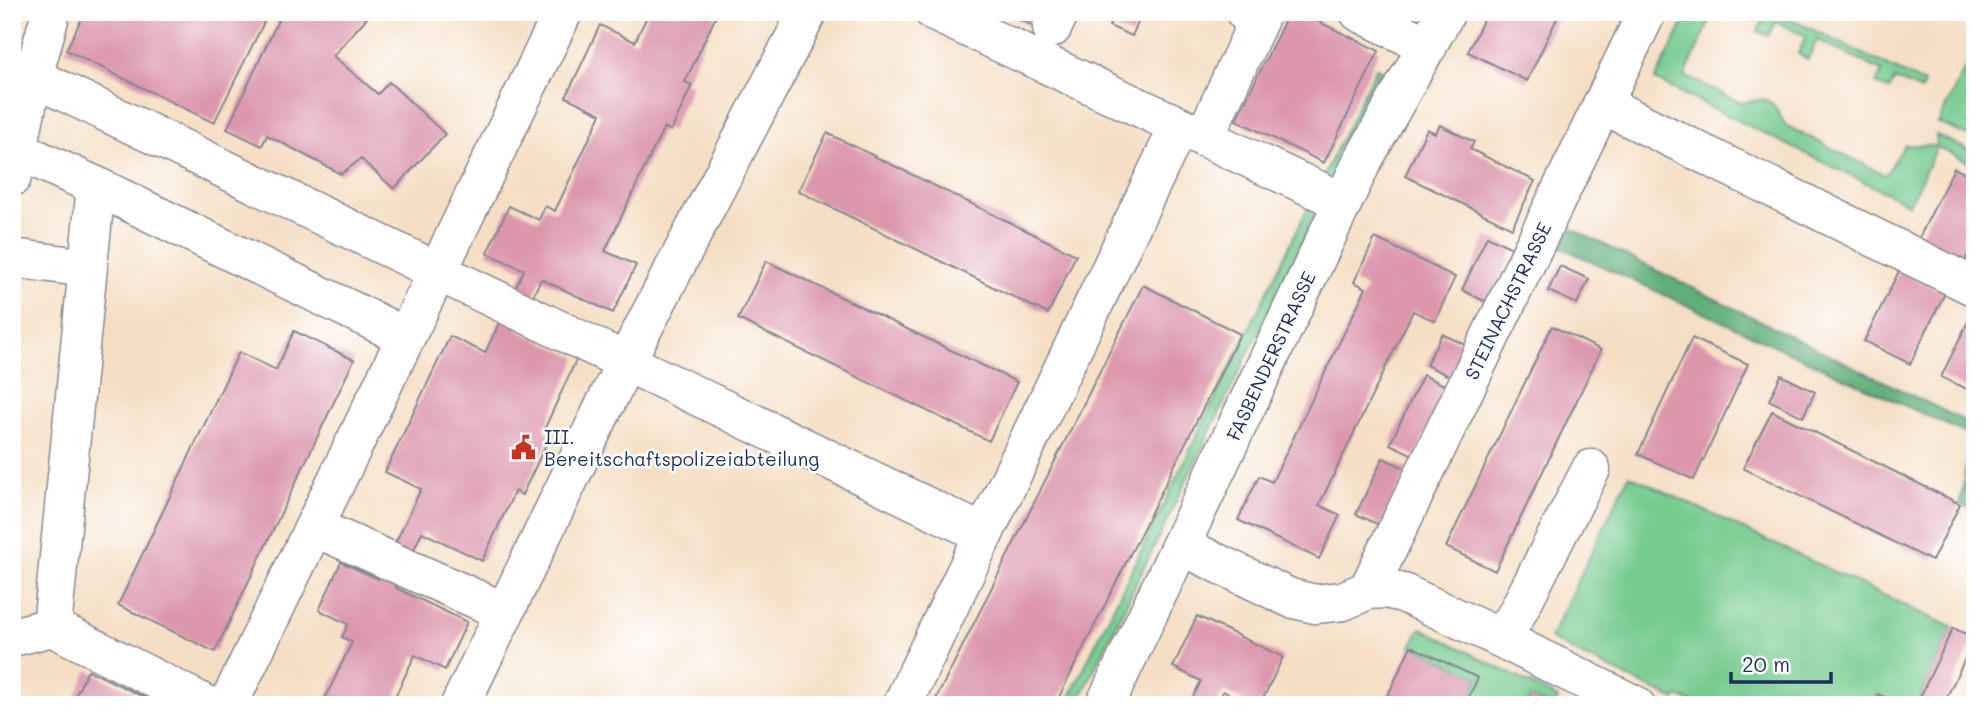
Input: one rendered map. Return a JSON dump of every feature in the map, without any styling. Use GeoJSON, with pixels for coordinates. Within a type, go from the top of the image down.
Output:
{"type":"FeatureCollection","features":[{"type":"Feature","properties":{"kind":"street"},"geometry":{"type":"LineString","coordinates":[[51,12],[33,77],[15,164],[96,186],[406,337]]}},
{"type":"Feature","properties":{"kind":"street"},"geometry":{"type":"LineString","coordinates":[[228,705],[563,12]]}},
{"type":"Feature","properties":{"kind":"street"},"geometry":{"type":"LineString","coordinates":[[460,705],[626,361],[808,12]]}},
{"type":"Feature","properties":{"kind":"street"},"geometry":{"type":"LineString","coordinates":[[934,12],[1343,202]]}},
{"type":"Feature","properties":{"kind":"street"},"geometry":{"type":"LineString","coordinates":[[902,705],[984,534],[1191,132],[1259,19],[1245,12]]}},
{"type":"Feature","properties":{"kind":"street"},"geometry":{"type":"LineString","coordinates":[[1359,12],[1429,46]]}},
{"type":"Feature","properties":{"kind":"street","name":"FASBENDERSTRASSE"},"geometry":{"type":"LineString","coordinates":[[1105,705],[1361,164],[1446,12]]}},
{"type":"Feature","properties":{"kind":"street","name":"STEINACHSTRASSE"},"geometry":{"type":"LineString","coordinates":[[1368,590],[1647,12]]}},
{"type":"Feature","properties":{"kind":"street"},"geometry":{"type":"LineString","coordinates":[[33,77],[984,534]]}},
{"type":"Feature","properties":{"kind":"street"},"geometry":{"type":"LineString","coordinates":[[1602,104],[1975,287]]}},
{"type":"Feature","properties":{"kind":"street"},"geometry":{"type":"LineString","coordinates":[[52,627],[96,186]]}},
{"type":"Feature","properties":{"kind":"street"},"geometry":{"type":"LineString","coordinates":[[12,258],[88,268]]}},
{"type":"Feature","properties":{"kind":"street"},"geometry":{"type":"LineString","coordinates":[[1498,637],[1515,617],[1591,469]]}},
{"type":"Feature","properties":{"kind":"street"},"geometry":{"type":"LineString","coordinates":[[314,527],[505,612]]}},
{"type":"Feature","properties":{"kind":"street"},"geometry":{"type":"LineString","coordinates":[[1182,546],[1290,598],[1315,604],[1343,601],[1368,590],[1386,589],[1403,593],[1635,705]]}},
{"type":"Feature","properties":{"kind":"street"},"geometry":{"type":"LineString","coordinates":[[12,637],[52,627],[207,705]]}},
{"type":"Feature","properties":{"kind":"green space"},"geometry":{"type":"Polygon","coordinates":[[[1689,12],[1714,12],[1685,76],[1741,103],[1764,99],[1773,104],[1785,125],[1885,175],[1905,145],[1937,146],[1936,135],[1975,153],[1975,165],[1937,147],[1909,204],[1655,80],[1689,12]]]}},
{"type":"Feature","properties":{"kind":"green space"},"geometry":{"type":"Polygon","coordinates":[[[1753,12],[1776,12],[1924,83],[1921,91],[1895,79],[1889,90],[1876,84],[1882,71],[1817,40],[1808,59],[1798,54],[1806,36],[1776,22],[1768,36],[1758,31],[1764,18],[1753,12]]]}},
{"type":"Feature","properties":{"kind":"green space"},"geometry":{"type":"Polygon","coordinates":[[[1975,48],[1975,139],[1938,123],[1975,48]]]}},
{"type":"Feature","properties":{"kind":"green space"},"geometry":{"type":"Polygon","coordinates":[[[1376,68],[1385,72],[1077,705],[1066,705],[1376,68]]]}},
{"type":"Feature","properties":{"kind":"green space"},"geometry":{"type":"Polygon","coordinates":[[[1572,229],[1975,426],[1975,511],[1960,504],[1971,436],[1558,246],[1572,229]]]}},
{"type":"Feature","properties":{"kind":"green space"},"geometry":{"type":"Polygon","coordinates":[[[1629,475],[1953,628],[1916,705],[1698,705],[1678,696],[1675,700],[1550,638],[1629,475]]]}},
{"type":"Feature","properties":{"kind":"green space"},"geometry":{"type":"Polygon","coordinates":[[[1421,628],[1558,698],[1556,705],[1545,705],[1531,698],[1528,705],[1465,705],[1478,678],[1411,646],[1421,628]]]}},
{"type":"Feature","properties":{"kind":"building"},"geometry":{"type":"Polygon","coordinates":[[[12,12],[22,12],[13,45],[12,45],[12,12]]]}},
{"type":"Feature","properties":{"kind":"building"},"geometry":{"type":"Polygon","coordinates":[[[85,12],[269,12],[214,123],[66,50],[85,12]]]}},
{"type":"Feature","properties":{"kind":"building"},"geometry":{"type":"Polygon","coordinates":[[[282,12],[372,12],[333,56],[378,94],[389,82],[445,134],[394,189],[361,159],[341,174],[267,135],[262,146],[227,129],[282,12]]]}},
{"type":"Feature","properties":{"kind":"building"},"geometry":{"type":"Polygon","coordinates":[[[442,12],[466,12],[463,20],[442,12]]]}},
{"type":"Feature","properties":{"kind":"building"},"geometry":{"type":"Polygon","coordinates":[[[649,12],[718,12],[685,82],[692,85],[671,131],[664,127],[605,251],[636,265],[613,313],[541,279],[517,330],[577,358],[544,430],[551,434],[522,495],[515,491],[482,561],[422,532],[396,588],[467,622],[445,670],[415,655],[391,705],[322,705],[352,642],[342,637],[348,624],[319,610],[341,562],[378,579],[421,489],[385,472],[450,336],[485,353],[524,270],[487,253],[509,206],[539,220],[545,206],[555,211],[601,114],[566,97],[600,25],[635,42],[649,12]]]}},
{"type":"Feature","properties":{"kind":"building"},"geometry":{"type":"Polygon","coordinates":[[[1004,12],[1052,12],[1043,31],[1004,12]]]}},
{"type":"Feature","properties":{"kind":"building"},"geometry":{"type":"Polygon","coordinates":[[[1115,12],[1143,12],[1132,36],[1109,26],[1115,12]]]}},
{"type":"Feature","properties":{"kind":"building"},"geometry":{"type":"Polygon","coordinates":[[[1289,12],[1299,12],[1379,51],[1324,163],[1236,120],[1289,12]]]}},
{"type":"Feature","properties":{"kind":"building"},"geometry":{"type":"Polygon","coordinates":[[[1487,12],[1560,12],[1527,81],[1468,52],[1487,12]]]}},
{"type":"Feature","properties":{"kind":"building"},"geometry":{"type":"Polygon","coordinates":[[[1440,125],[1474,142],[1470,149],[1535,181],[1512,228],[1405,176],[1427,129],[1435,133],[1440,125]]]}},
{"type":"Feature","properties":{"kind":"building"},"geometry":{"type":"Polygon","coordinates":[[[827,133],[1076,255],[1048,314],[798,191],[827,133]]]}},
{"type":"Feature","properties":{"kind":"building"},"geometry":{"type":"Polygon","coordinates":[[[1954,168],[1975,178],[1975,240],[1965,261],[1919,238],[1954,168]]]}},
{"type":"Feature","properties":{"kind":"building"},"geometry":{"type":"Polygon","coordinates":[[[1487,236],[1514,249],[1488,303],[1462,290],[1487,236]]]}},
{"type":"Feature","properties":{"kind":"building"},"geometry":{"type":"Polygon","coordinates":[[[1375,238],[1455,277],[1435,321],[1413,311],[1319,505],[1340,515],[1319,559],[1238,520],[1259,476],[1272,482],[1366,288],[1354,282],[1375,238]]]}},
{"type":"Feature","properties":{"kind":"building"},"geometry":{"type":"Polygon","coordinates":[[[766,261],[1017,382],[989,441],[738,319],[766,261]]]}},
{"type":"Feature","properties":{"kind":"building"},"geometry":{"type":"Polygon","coordinates":[[[1560,266],[1589,279],[1577,304],[1548,291],[1560,266]]]}},
{"type":"Feature","properties":{"kind":"building"},"geometry":{"type":"Polygon","coordinates":[[[1899,271],[1945,293],[1910,364],[1864,341],[1899,271]]]}},
{"type":"Feature","properties":{"kind":"building"},"geometry":{"type":"Polygon","coordinates":[[[1143,285],[1240,334],[1055,705],[933,705],[1143,285]]]}},
{"type":"Feature","properties":{"kind":"building"},"geometry":{"type":"Polygon","coordinates":[[[1975,307],[1975,393],[1941,377],[1975,307]]]}},
{"type":"Feature","properties":{"kind":"building"},"geometry":{"type":"Polygon","coordinates":[[[1552,326],[1601,350],[1495,571],[1446,547],[1552,326]]]}},
{"type":"Feature","properties":{"kind":"building"},"geometry":{"type":"Polygon","coordinates":[[[294,331],[354,360],[215,652],[118,605],[239,352],[276,370],[294,331]]]}},
{"type":"Feature","properties":{"kind":"building"},"geometry":{"type":"Polygon","coordinates":[[[1442,334],[1468,346],[1453,378],[1426,365],[1442,334]]]}},
{"type":"Feature","properties":{"kind":"building"},"geometry":{"type":"Polygon","coordinates":[[[1692,338],[1748,364],[1694,480],[1638,454],[1692,338]]]}},
{"type":"Feature","properties":{"kind":"building"},"geometry":{"type":"Polygon","coordinates":[[[1423,375],[1448,387],[1415,456],[1390,444],[1423,375]]]}},
{"type":"Feature","properties":{"kind":"building"},"geometry":{"type":"Polygon","coordinates":[[[1781,375],[1815,392],[1803,417],[1769,400],[1781,375]]]}},
{"type":"Feature","properties":{"kind":"building"},"geometry":{"type":"Polygon","coordinates":[[[1772,411],[1960,504],[1932,561],[1743,468],[1772,411]]]}},
{"type":"Feature","properties":{"kind":"building"},"geometry":{"type":"Polygon","coordinates":[[[1383,458],[1407,469],[1381,526],[1356,514],[1383,458]]]}},
{"type":"Feature","properties":{"kind":"building"},"geometry":{"type":"Polygon","coordinates":[[[1197,616],[1283,657],[1260,705],[1251,705],[1223,691],[1217,705],[1189,705],[1201,681],[1173,667],[1197,616]]]}},
{"type":"Feature","properties":{"kind":"building"},"geometry":{"type":"Polygon","coordinates":[[[1953,628],[1975,638],[1943,705],[1916,705],[1953,628]]]}},
{"type":"Feature","properties":{"kind":"building"},"geometry":{"type":"Polygon","coordinates":[[[1411,646],[1478,678],[1465,705],[1383,705],[1411,646]]]}},
{"type":"Feature","properties":{"kind":"building"},"geometry":{"type":"Polygon","coordinates":[[[88,670],[160,705],[71,705],[88,670]]]}},
{"type":"Feature","properties":{"kind":"building"},"geometry":{"type":"Polygon","coordinates":[[[1878,694],[1902,705],[1873,705],[1878,694]]]}},
{"type":"Feature","properties":{"kind":"building"},"geometry":{"type":"Polygon","coordinates":[[[1173,698],[1187,705],[1170,705],[1173,698]]]}},
{"type":"Feature","properties":{"kind":"building"},"geometry":{"type":"Polygon","coordinates":[[[1531,698],[1545,705],[1528,705],[1531,698]]]}},
{"type":"Feature","properties":{"kind":"place","name":"III. Bereitschaftspolizeiabteilung"},"geometry":{"type":"Point","coordinates":[524,448]}}]}
